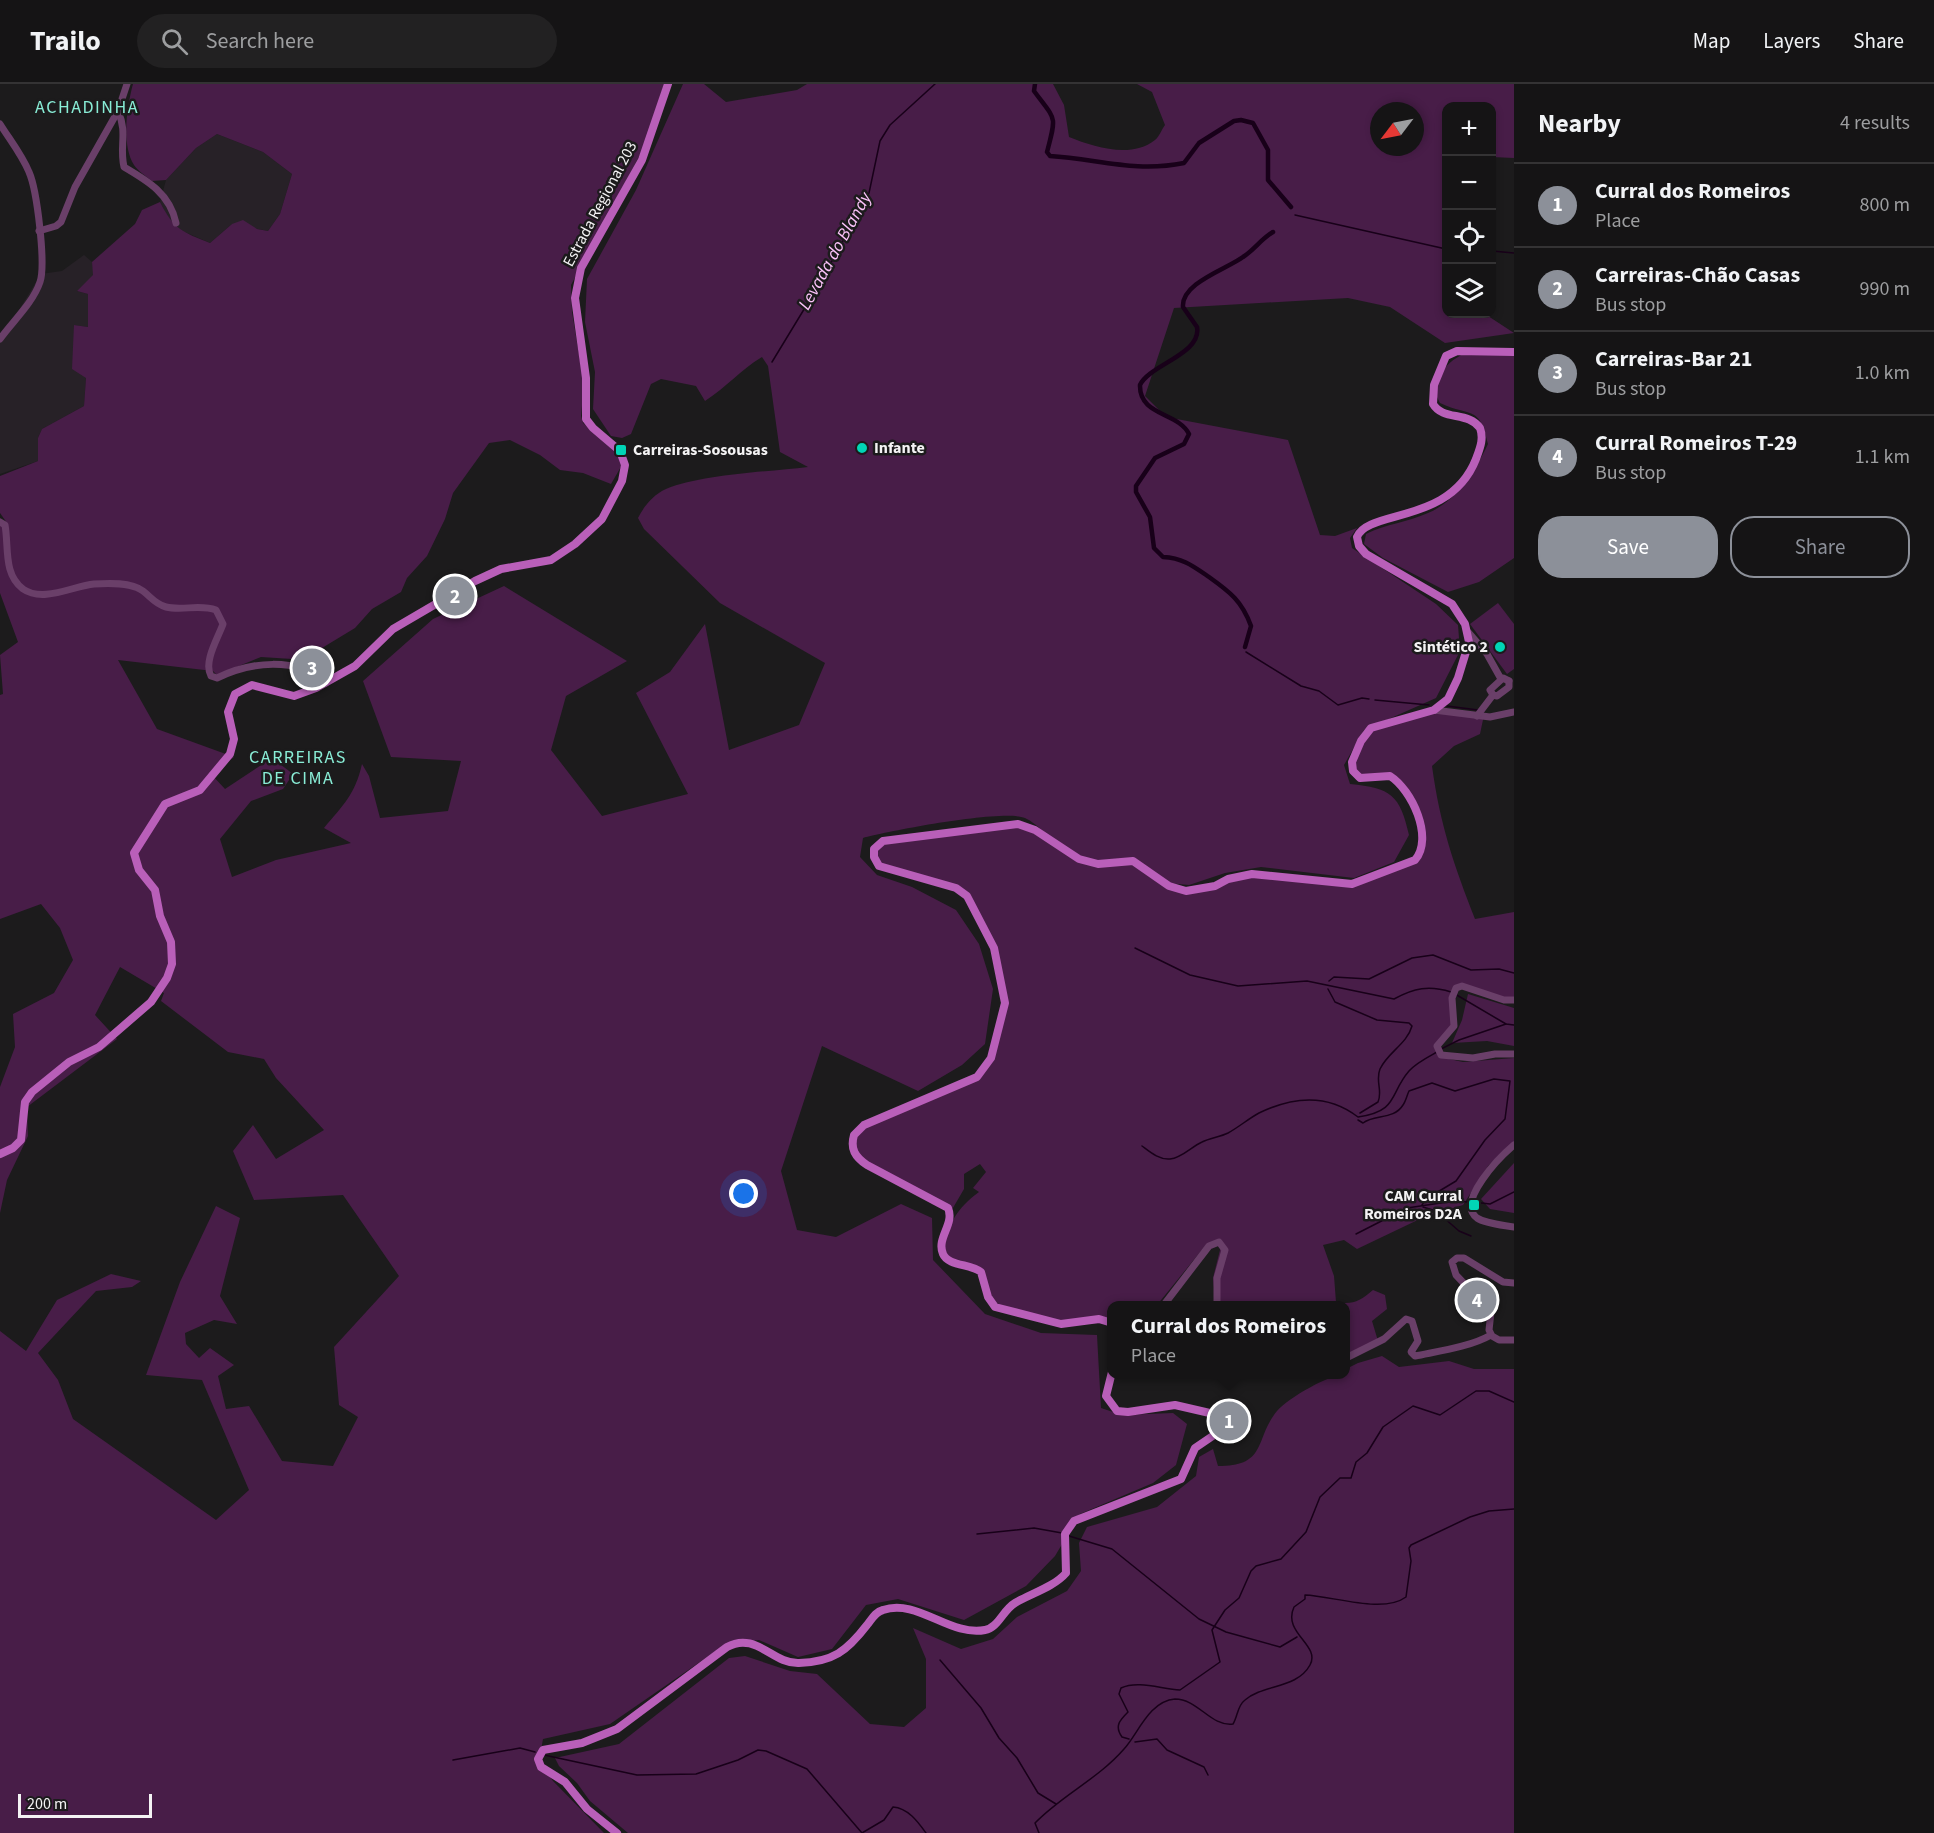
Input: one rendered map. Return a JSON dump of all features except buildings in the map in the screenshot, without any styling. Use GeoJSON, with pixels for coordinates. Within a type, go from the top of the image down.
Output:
{"type":"FeatureCollection","features":[{"type":"Feature","properties":{"kind":"main road","name":"Estrada Regional 203"},"geometry":{"type":"LineString","coordinates":[[0,1154],[13,1148],[21,1140],[25,1102],[32,1092],[69,1062],[99,1047],[151,1002],[167,978],[173,953],[171,942],[160,916],[155,890],[139,870],[134,853],[165,804],[200,790],[230,754],[234,739],[228,712],[232,698],[243,688],[252,685],[294,696],[326,683],[355,666],[393,629],[475,580],[508,568],[551,560],[575,544],[602,519],[621,480],[625,465],[620,451],[592,428],[586,419],[586,378],[576,288],[581,268],[642,160],[668,84]]}},
{"type":"Feature","properties":{"kind":"main road"},"geometry":{"type":"LineString","coordinates":[[1107,1321],[1099,1319],[1061,1324],[995,1307],[988,1297],[981,1272],[949,1260],[943,1253],[942,1240],[950,1217],[948,1208],[867,1165],[857,1158],[853,1150],[854,1135],[864,1125],[965,1083],[984,1071],[991,1058],[1005,1003],[994,948],[967,896],[956,888],[879,866],[874,857],[874,849],[883,841],[1018,824],[1035,830],[1079,859],[1098,864],[1133,861],[1169,886],[1186,891],[1206,888],[1228,879],[1252,874],[1339,884],[1362,882],[1415,860],[1421,852],[1418,812],[1408,794],[1393,777],[1386,775],[1360,778],[1353,771],[1352,762],[1361,741],[1371,728],[1434,710],[1448,699],[1455,687],[1468,648],[1468,633],[1452,604],[1362,550],[1357,537],[1368,525],[1441,501],[1459,487],[1473,465],[1482,439],[1479,428],[1468,417],[1435,408],[1431,398],[1446,356],[1456,351],[1514,352]]}},
{"type":"Feature","properties":{"kind":"main road"},"geometry":{"type":"LineString","coordinates":[[617,1833],[587,1809],[565,1782],[542,1767],[538,1759],[543,1750],[582,1743],[617,1729],[727,1647],[737,1643],[754,1643],[793,1663],[835,1656],[851,1646],[875,1614],[890,1608],[905,1608],[952,1626],[985,1630],[994,1625],[1013,1604],[1062,1577],[1067,1569],[1065,1534],[1074,1521],[1181,1479],[1195,1448],[1220,1431],[1220,1418],[1214,1414],[1175,1405],[1128,1412],[1117,1411],[1106,1396],[1110,1379]]}},
{"type":"Feature","properties":{"kind":"street"},"geometry":{"type":"LineString","coordinates":[[39,231],[62,222],[75,187],[118,111],[127,84]]}},
{"type":"Feature","properties":{"kind":"street"},"geometry":{"type":"LineString","coordinates":[[118,111],[124,124],[122,158],[124,167],[157,187],[174,214],[176,223]]}},
{"type":"Feature","properties":{"kind":"street"},"geometry":{"type":"LineString","coordinates":[[0,124],[29,172],[39,231],[40,282],[0,339]]}},
{"type":"Feature","properties":{"kind":"street"},"geometry":{"type":"LineString","coordinates":[[0,522],[5,525],[11,573],[22,588],[32,594],[114,583],[143,591],[151,600],[163,606],[176,609],[216,610],[223,624],[207,670],[211,676],[217,678],[254,664],[288,666],[310,671],[326,683]]}},
{"type":"Feature","properties":{"kind":"street"},"geometry":{"type":"LineString","coordinates":[[1468,633],[1508,679],[1509,687],[1500,695],[1493,695]]}},
{"type":"Feature","properties":{"kind":"street"},"geometry":{"type":"LineString","coordinates":[[1493,695],[1490,689],[1508,679]]}},
{"type":"Feature","properties":{"kind":"street"},"geometry":{"type":"LineString","coordinates":[[1477,716],[1493,695]]}},
{"type":"Feature","properties":{"kind":"street"},"geometry":{"type":"LineString","coordinates":[[1434,710],[1490,717],[1514,712]]}},
{"type":"Feature","properties":{"kind":"street"},"geometry":{"type":"LineString","coordinates":[[1514,1000],[1504,1000],[1462,986],[1454,990],[1454,1026],[1438,1044],[1439,1052],[1473,1058],[1495,1054],[1514,1054]]}},
{"type":"Feature","properties":{"kind":"street"},"geometry":{"type":"LineString","coordinates":[[1514,1145],[1492,1166],[1471,1203],[1476,1218],[1514,1227]]}},
{"type":"Feature","properties":{"kind":"street"},"geometry":{"type":"LineString","coordinates":[[1166,1301],[1209,1246],[1219,1242],[1225,1250],[1217,1278],[1216,1301]]}},
{"type":"Feature","properties":{"kind":"street"},"geometry":{"type":"LineString","coordinates":[[1491,1335],[1491,1312],[1456,1275],[1451,1266],[1452,1261],[1459,1257],[1467,1259],[1503,1282],[1514,1283]]}},
{"type":"Feature","properties":{"kind":"street"},"geometry":{"type":"LineString","coordinates":[[1350,1356],[1384,1339],[1406,1319],[1412,1321],[1418,1341],[1411,1352],[1415,1356],[1440,1349],[1474,1345],[1491,1335]]}},
{"type":"Feature","properties":{"kind":"street"},"geometry":{"type":"LineString","coordinates":[[1491,1335],[1499,1340],[1514,1340]]}},
{"type":"Feature","properties":{"kind":"shaded area"},"geometry":{"type":"Polygon","coordinates":[[[133,84],[664,84],[643,149],[571,285],[572,312],[584,385],[581,416],[583,423],[618,453],[622,465],[611,484],[583,473],[560,470],[540,455],[510,440],[489,443],[453,493],[445,519],[427,556],[407,578],[401,592],[372,609],[355,628],[322,648],[292,659],[261,657],[217,675],[213,671],[118,660],[157,729],[234,757],[211,774],[225,789],[272,758],[293,774],[283,789],[251,801],[220,839],[232,877],[276,860],[351,843],[324,828],[352,792],[362,764],[369,776],[380,818],[448,811],[461,761],[391,757],[363,681],[433,619],[504,586],[627,661],[566,696],[551,750],[602,816],[688,794],[636,693],[670,672],[705,624],[729,750],[799,725],[825,663],[720,603],[644,529],[638,518],[657,494],[681,484],[736,474],[808,467],[780,452],[768,366],[762,357],[705,401],[696,386],[661,379],[651,384],[631,434],[622,438],[611,436],[593,409],[595,372],[585,322],[587,279],[636,190],[683,84],[704,84],[726,102],[797,90],[807,84],[1053,84],[1064,105],[1069,137],[1101,147],[1124,150],[1145,146],[1155,140],[1165,125],[1152,92],[1137,84],[1514,84],[1514,158],[1496,157],[1496,102],[1442,102],[1442,318],[1491,318],[1514,333],[1445,343],[1390,307],[1348,298],[1174,308],[1145,396],[1166,417],[1288,440],[1320,535],[1335,536],[1357,528],[1350,538],[1352,548],[1436,604],[1458,625],[1460,651],[1436,698],[1364,730],[1344,765],[1350,784],[1384,791],[1392,796],[1402,811],[1409,835],[1394,862],[1354,878],[1261,867],[1225,873],[1189,885],[1167,883],[1186,891],[1241,875],[1339,883],[1398,867],[1421,852],[1418,812],[1393,778],[1367,779],[1353,771],[1359,743],[1372,729],[1401,716],[1435,713],[1484,715],[1480,734],[1454,746],[1432,766],[1439,807],[1449,844],[1475,919],[1514,912],[1514,1000],[1468,987],[1454,990],[1454,1026],[1440,1042],[1440,1057],[1463,1062],[1514,1058],[1514,1142],[1488,1166],[1463,1205],[1424,1217],[1357,1249],[1344,1240],[1323,1245],[1334,1276],[1336,1301],[1214,1301],[1213,1278],[1221,1246],[1205,1246],[1160,1301],[1107,1301],[1107,1323],[1061,1324],[995,1307],[984,1278],[943,1253],[947,1234],[954,1218],[979,1192],[973,1188],[986,1172],[980,1164],[964,1174],[964,1189],[950,1213],[860,1161],[852,1143],[864,1125],[965,1083],[988,1064],[1002,1019],[999,967],[962,892],[885,868],[874,857],[883,841],[1018,824],[1068,854],[1030,821],[1013,816],[946,822],[863,838],[860,857],[877,875],[912,887],[956,910],[979,944],[993,989],[985,1044],[962,1065],[918,1091],[822,1046],[781,1171],[797,1230],[836,1237],[901,1204],[932,1218],[933,1260],[985,1314],[1041,1333],[1097,1335],[1101,1408],[1122,1415],[1173,1413],[1187,1424],[1176,1465],[1153,1483],[1080,1514],[1055,1556],[1026,1586],[964,1620],[898,1599],[866,1605],[832,1649],[798,1657],[759,1640],[726,1644],[610,1724],[543,1739],[539,1761],[553,1781],[604,1833],[0,1833],[0,1331],[26,1351],[57,1300],[111,1274],[141,1281],[132,1287],[96,1291],[38,1353],[58,1380],[73,1419],[216,1520],[249,1490],[202,1380],[146,1375],[180,1282],[216,1206],[240,1218],[220,1296],[237,1324],[214,1320],[185,1333],[186,1344],[199,1358],[210,1348],[234,1365],[218,1376],[226,1409],[249,1406],[282,1461],[333,1466],[358,1417],[339,1405],[334,1347],[399,1276],[343,1195],[254,1200],[233,1151],[253,1125],[276,1159],[324,1130],[276,1078],[264,1059],[228,1052],[161,1001],[164,993],[120,967],[95,1015],[117,1039],[27,1107],[28,1136],[7,1180],[0,1213],[0,1087],[15,1047],[13,1014],[54,993],[73,960],[60,928],[41,904],[0,919],[0,695],[3,694],[0,655],[18,642],[0,593],[0,525],[7,523],[0,513],[0,476],[38,461],[38,438],[42,429],[84,406],[86,378],[72,369],[74,325],[88,327],[88,294],[77,291],[93,275],[92,262],[135,224],[142,210],[160,202],[170,219],[180,229],[210,243],[232,224],[243,220],[257,229],[268,231],[280,214],[292,174],[263,152],[217,134],[196,148],[166,180],[152,181],[134,165],[128,147],[126,125],[133,84]]]}},
{"type":"Feature","properties":{"kind":"shaded area"},"geometry":{"type":"Polygon","coordinates":[[[217,134],[263,152],[292,174],[280,214],[268,231],[232,224],[210,243],[180,230],[170,222],[160,202],[166,180],[196,148],[217,134]]]}},
{"type":"Feature","properties":{"kind":"shaded area"},"geometry":{"type":"Polygon","coordinates":[[[84,255],[92,262],[94,275],[77,291],[88,294],[88,327],[74,325],[86,378],[84,406],[42,429],[38,438],[38,461],[0,474],[0,341],[41,274],[62,271],[84,255]]]}},
{"type":"Feature","properties":{"kind":"shaded area"},"geometry":{"type":"Polygon","coordinates":[[[1465,353],[1514,355],[1514,558],[1479,582],[1448,592],[1383,558],[1364,544],[1366,534],[1420,516],[1448,501],[1471,475],[1483,454],[1488,444],[1485,431],[1477,417],[1440,403],[1434,391],[1445,368],[1465,353]]]}},
{"type":"Feature","properties":{"kind":"shaded area","name":"Sintético 2"},"geometry":{"type":"Polygon","coordinates":[[[1498,603],[1514,624],[1514,669],[1507,674],[1470,624],[1498,603]]]}},
{"type":"Feature","properties":{"kind":"shaded area"},"geometry":{"type":"Polygon","coordinates":[[[1468,994],[1514,1008],[1514,1046],[1487,1041],[1452,1043],[1462,1020],[1468,994]]]}},
{"type":"Feature","properties":{"kind":"shaded area"},"geometry":{"type":"Polygon","coordinates":[[[1514,1163],[1514,1213],[1490,1209],[1481,1199],[1514,1163]]]}},
{"type":"Feature","properties":{"kind":"shaded area"},"geometry":{"type":"Polygon","coordinates":[[[1373,1290],[1385,1295],[1387,1309],[1372,1321],[1378,1341],[1350,1355],[1350,1302],[1364,1297],[1373,1290]]]}},
{"type":"Feature","properties":{"kind":"shaded area"},"geometry":{"type":"Polygon","coordinates":[[[1382,1356],[1399,1367],[1449,1361],[1474,1369],[1514,1369],[1514,1833],[628,1833],[590,1801],[577,1783],[559,1766],[555,1758],[619,1744],[729,1658],[745,1656],[790,1671],[817,1674],[870,1724],[904,1727],[926,1708],[926,1659],[913,1628],[961,1649],[993,1639],[1017,1617],[1067,1591],[1081,1571],[1079,1543],[1087,1527],[1157,1507],[1196,1476],[1199,1457],[1213,1449],[1218,1466],[1234,1465],[1245,1461],[1258,1449],[1270,1421],[1282,1406],[1328,1379],[1350,1379],[1350,1367],[1382,1356]]]}},
{"type":"Feature","properties":{"kind":"waterway","name":"Levada do Blandy"},"geometry":{"type":"LineString","coordinates":[[772,362],[820,283],[869,193],[880,141],[890,125],[935,84]]}},
{"type":"Feature","properties":{"kind":"waterway"},"geometry":{"type":"LineString","coordinates":[[1035,84],[1034,91],[1052,119],[1047,152],[1050,156],[1133,166],[1166,166],[1184,163],[1199,143],[1234,121],[1253,123],[1268,150],[1268,180],[1291,207]]}},
{"type":"Feature","properties":{"kind":"waterway"},"geometry":{"type":"LineString","coordinates":[[1295,215],[1442,248]]}},
{"type":"Feature","properties":{"kind":"waterway"},"geometry":{"type":"LineString","coordinates":[[1245,647],[1251,626],[1244,610],[1234,598],[1193,566],[1176,559],[1163,557],[1154,548],[1150,517],[1136,492],[1136,486],[1155,458],[1184,444],[1189,434],[1177,421],[1146,403],[1141,395],[1140,385],[1153,371],[1184,352],[1196,336],[1197,327],[1183,307],[1184,298],[1189,291],[1206,278],[1236,262],[1273,232]]}},
{"type":"Feature","properties":{"kind":"waterway"},"geometry":{"type":"LineString","coordinates":[[1496,251],[1514,253]]}},
{"type":"Feature","properties":{"kind":"waterway"},"geometry":{"type":"LineString","coordinates":[[1246,652],[1301,686],[1319,691],[1338,705],[1362,698],[1369,699]]}},
{"type":"Feature","properties":{"kind":"waterway"},"geometry":{"type":"LineString","coordinates":[[1375,700],[1429,705]]}},
{"type":"Feature","properties":{"kind":"waterway"},"geometry":{"type":"LineString","coordinates":[[1447,706],[1478,710]]}},
{"type":"Feature","properties":{"kind":"waterway"},"geometry":{"type":"LineString","coordinates":[[1135,948],[1190,975],[1238,986],[1307,981],[1394,999],[1408,992],[1422,989],[1451,992]]}},
{"type":"Feature","properties":{"kind":"waterway"},"geometry":{"type":"LineString","coordinates":[[1329,981],[1334,977],[1369,979],[1412,958],[1433,955],[1471,970],[1499,969],[1514,973]]}},
{"type":"Feature","properties":{"kind":"waterway"},"geometry":{"type":"LineString","coordinates":[[1328,989],[1335,1002],[1377,1020],[1409,1023],[1412,1026],[1406,1038],[1380,1069],[1378,1102],[1360,1113]]}},
{"type":"Feature","properties":{"kind":"waterway"},"geometry":{"type":"LineString","coordinates":[[1455,994],[1506,1024],[1514,1025]]}},
{"type":"Feature","properties":{"kind":"waterway"},"geometry":{"type":"LineString","coordinates":[[1441,1049],[1459,1040],[1506,1024]]}},
{"type":"Feature","properties":{"kind":"waterway"},"geometry":{"type":"LineString","coordinates":[[1142,1146],[1158,1157],[1174,1158],[1202,1142],[1228,1133],[1259,1113],[1297,1101],[1322,1101],[1334,1104],[1358,1117],[1371,1114],[1387,1106],[1412,1068],[1437,1052]]}},
{"type":"Feature","properties":{"kind":"waterway"},"geometry":{"type":"LineString","coordinates":[[1358,1120],[1363,1123],[1394,1113],[1403,1105],[1409,1091],[1432,1083],[1455,1091],[1494,1079],[1510,1081],[1505,1119],[1485,1140],[1456,1181],[1426,1199],[1422,1205]]}},
{"type":"Feature","properties":{"kind":"waterway"},"geometry":{"type":"LineString","coordinates":[[1473,1202],[1490,1204],[1514,1192]]}},
{"type":"Feature","properties":{"kind":"waterway"},"geometry":{"type":"LineString","coordinates":[[1356,1234],[1407,1208],[1454,1201],[1468,1202]]}},
{"type":"Feature","properties":{"kind":"waterway"},"geometry":{"type":"LineString","coordinates":[[1423,1207],[1436,1211],[1459,1231],[1471,1236]]}},
{"type":"Feature","properties":{"kind":"waterway"},"geometry":{"type":"LineString","coordinates":[[1129,1739],[1122,1737],[1118,1730],[1120,1721],[1128,1712],[1119,1694],[1121,1688],[1142,1685],[1180,1690],[1220,1662],[1212,1630],[1225,1610],[1239,1598],[1251,1571],[1256,1566],[1281,1559],[1306,1532],[1320,1497],[1340,1478],[1351,1478],[1356,1462],[1367,1453],[1383,1427],[1413,1406],[1440,1415],[1476,1391],[1489,1391],[1514,1402]]}},
{"type":"Feature","properties":{"kind":"waterway"},"geometry":{"type":"LineString","coordinates":[[1039,1833],[1035,1823],[1114,1760],[1151,1712],[1166,1701],[1183,1700],[1218,1721],[1233,1724],[1240,1705],[1245,1700],[1304,1673],[1312,1658],[1307,1645],[1293,1624],[1292,1616],[1294,1607],[1305,1599],[1305,1595],[1357,1603],[1396,1602],[1406,1597],[1411,1545],[1470,1517],[1489,1511],[1514,1509]]}},
{"type":"Feature","properties":{"kind":"waterway"},"geometry":{"type":"LineString","coordinates":[[977,1534],[1034,1528],[1062,1533]]}},
{"type":"Feature","properties":{"kind":"waterway"},"geometry":{"type":"LineString","coordinates":[[1069,1536],[1112,1549],[1199,1619],[1226,1632],[1280,1647],[1297,1637]]}},
{"type":"Feature","properties":{"kind":"waterway"},"geometry":{"type":"LineString","coordinates":[[940,1660],[981,1708],[999,1738],[1017,1758],[1038,1793],[1056,1804]]}},
{"type":"Feature","properties":{"kind":"waterway"},"geometry":{"type":"LineString","coordinates":[[1135,1742],[1157,1739],[1167,1750],[1204,1767],[1208,1775]]}},
{"type":"Feature","properties":{"kind":"waterway"},"geometry":{"type":"LineString","coordinates":[[453,1760],[520,1748],[535,1752]]}},
{"type":"Feature","properties":{"kind":"waterway"},"geometry":{"type":"LineString","coordinates":[[544,1755],[637,1775],[696,1774],[738,1760],[758,1750],[766,1751],[807,1769],[862,1833]]}},
{"type":"Feature","properties":{"kind":"waterway"},"geometry":{"type":"LineString","coordinates":[[862,1833],[884,1820],[893,1807],[908,1813],[926,1833]]}},
{"type":"Feature","properties":{"kind":"place","name":"Infante"},"geometry":{"type":"Point","coordinates":[862,448]}},
{"type":"Feature","properties":{"kind":"place","name":"Carreiras-Sosousas"},"geometry":{"type":"Point","coordinates":[621,450]}},
{"type":"Feature","properties":{"kind":"place","name":"Carreiras-Chão Casas"},"geometry":{"type":"Point","coordinates":[455,596]}},
{"type":"Feature","properties":{"kind":"place","name":"Sintético 2"},"geometry":{"type":"Point","coordinates":[1500,647]}},
{"type":"Feature","properties":{"kind":"place","name":"Carreiras-Bar 21"},"geometry":{"type":"Point","coordinates":[312,668]}},
{"type":"Feature","properties":{"kind":"place","name":"CAM Curral Romeiros D2A"},"geometry":{"type":"Point","coordinates":[1474,1205]}},
{"type":"Feature","properties":{"kind":"place","name":"Curral Romeiros T-29"},"geometry":{"type":"Point","coordinates":[1477,1300]}},
{"type":"Feature","properties":{"kind":"place","name":"Curral dos Romeiros"},"geometry":{"type":"Point","coordinates":[1229,1421]}},
{"type":"Feature","properties":{"kind":"district","name":"ACHADINHA"},"geometry":{"type":"Point","coordinates":[87,107]}},
{"type":"Feature","properties":{"kind":"district","name":"CARREIRAS DE CIMA"},"geometry":{"type":"Point","coordinates":[298,767]}}]}
